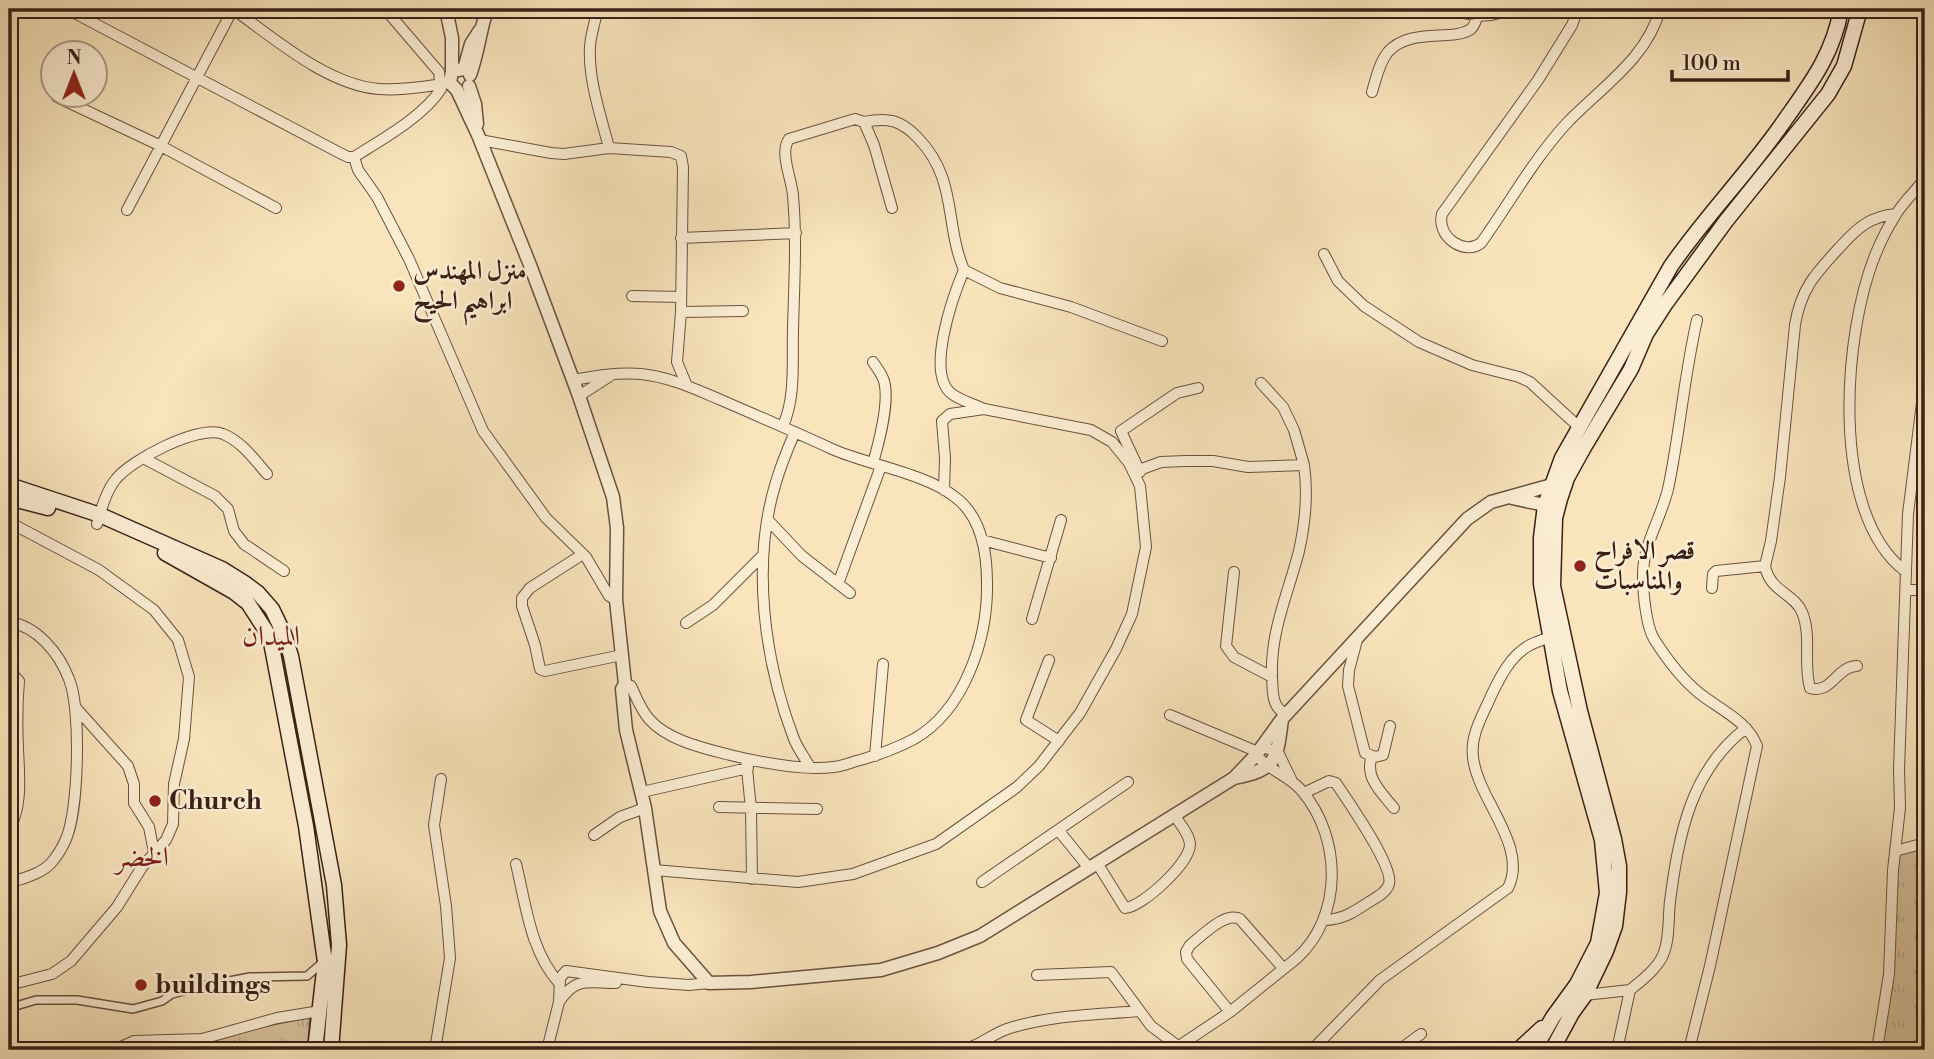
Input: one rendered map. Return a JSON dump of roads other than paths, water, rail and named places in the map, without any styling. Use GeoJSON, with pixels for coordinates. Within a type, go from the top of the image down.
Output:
{"type":"FeatureCollection","features":[{"type":"Feature","properties":{"kind":"main road"},"geometry":{"type":"LineString","coordinates":[[1552,1050],[1585,995],[1615,926],[1619,866],[1566,715],[1550,637],[1540,565],[1545,505],[1562,458],[1671,266],[1692,236],[1768,145],[1817,76],[1830,48],[1841,9]]}},
{"type":"Feature","properties":{"kind":"main road"},"geometry":{"type":"LineString","coordinates":[[1535,1050],[1553,1017],[1577,984],[1598,943],[1607,893],[1608,840],[1553,586],[1556,518],[1560,499],[1567,478],[1631,369],[1646,334],[1696,259],[1829,94],[1844,66],[1860,9]]}},
{"type":"Feature","properties":{"kind":"main road"},"geometry":{"type":"LineString","coordinates":[[1603,383],[1618,391]]}},
{"type":"Feature","properties":{"kind":"main road"},"geometry":{"type":"LineString","coordinates":[[9,485],[212,565],[246,584],[258,593],[272,610],[284,634],[290,656],[334,885],[339,945],[328,1011],[316,1050]]}},
{"type":"Feature","properties":{"kind":"main road"},"geometry":{"type":"LineString","coordinates":[[9,498],[98,519],[214,579],[248,603],[264,625],[270,637],[278,671],[304,814],[325,962],[331,1050]]}},
{"type":"Feature","properties":{"kind":"main road"},"geometry":{"type":"LineString","coordinates":[[1518,1050],[1553,1017]]}},
{"type":"Feature","properties":{"kind":"street"},"geometry":{"type":"LineString","coordinates":[[67,9],[348,157],[354,157],[382,140],[458,78],[471,44],[481,30],[487,9]]}},
{"type":"Feature","properties":{"kind":"street"},"geometry":{"type":"LineString","coordinates":[[127,210],[233,9],[289,49],[323,70],[350,82],[380,89],[458,78]]}},
{"type":"Feature","properties":{"kind":"street"},"geometry":{"type":"LineString","coordinates":[[385,9],[439,72],[458,78]]}},
{"type":"Feature","properties":{"kind":"street"},"geometry":{"type":"LineString","coordinates":[[446,9],[458,78],[579,396],[612,497],[617,528],[616,600],[625,684],[622,689],[626,730],[642,792],[660,911],[674,943],[709,983]]}},
{"type":"Feature","properties":{"kind":"street"},"geometry":{"type":"LineString","coordinates":[[598,9],[590,58],[609,148]]}},
{"type":"Feature","properties":{"kind":"street"},"geometry":{"type":"LineString","coordinates":[[1443,9],[1478,15],[1501,9]]}},
{"type":"Feature","properties":{"kind":"street"},"geometry":{"type":"LineString","coordinates":[[1578,9],[1572,25],[1538,80],[1442,214],[1440,228],[1444,234],[1463,246],[1475,248],[1481,243],[1551,142],[1614,78],[1650,35],[1660,9]]}},
{"type":"Feature","properties":{"kind":"street"},"geometry":{"type":"LineString","coordinates":[[1371,92],[1381,62],[1398,44],[1432,35],[1469,30],[1474,26],[1478,15]]}},
{"type":"Feature","properties":{"kind":"street"},"geometry":{"type":"LineString","coordinates":[[80,108],[161,146],[276,208]]}},
{"type":"Feature","properties":{"kind":"street"},"geometry":{"type":"LineString","coordinates":[[783,426],[791,397],[796,233],[785,144],[789,139],[855,119],[864,122],[884,119],[903,123],[930,151],[942,172],[950,199],[957,255],[964,270],[1000,288],[1071,307],[1162,341]]}},
{"type":"Feature","properties":{"kind":"street"},"geometry":{"type":"LineString","coordinates":[[864,122],[874,145],[892,208]]}},
{"type":"Feature","properties":{"kind":"street"},"geometry":{"type":"LineString","coordinates":[[479,137],[564,154],[609,148],[671,152],[681,156],[681,312],[677,362],[687,386]]}},
{"type":"Feature","properties":{"kind":"street"},"geometry":{"type":"LineString","coordinates":[[354,157],[358,170],[377,197],[409,259],[483,431],[547,518],[583,554],[593,566],[609,596],[616,600]]}},
{"type":"Feature","properties":{"kind":"street"},"geometry":{"type":"LineString","coordinates":[[1905,571],[1891,559],[1881,545],[1865,515],[1856,481],[1849,431],[1851,378],[1859,312],[1875,255],[1896,214],[1925,178]]}},
{"type":"Feature","properties":{"kind":"street"},"geometry":{"type":"LineString","coordinates":[[1857,666],[1846,667],[1824,688],[1810,688],[1802,611],[1772,584],[1765,566],[1777,500],[1793,336],[1800,301],[1811,279],[1850,235],[1871,220],[1896,214]]}},
{"type":"Feature","properties":{"kind":"street"},"geometry":{"type":"LineString","coordinates":[[681,238],[796,233]]}},
{"type":"Feature","properties":{"kind":"street"},"geometry":{"type":"LineString","coordinates":[[1324,254],[1338,281],[1364,306],[1419,342],[1472,365],[1530,382],[1580,428]]}},
{"type":"Feature","properties":{"kind":"street"},"geometry":{"type":"LineString","coordinates":[[964,270],[953,295],[940,360],[940,374],[951,394],[984,409],[1091,430],[1104,435],[1129,463],[1140,486]]}},
{"type":"Feature","properties":{"kind":"street"},"geometry":{"type":"LineString","coordinates":[[632,296],[681,297]]}},
{"type":"Feature","properties":{"kind":"street"},"geometry":{"type":"LineString","coordinates":[[681,312],[743,311]]}},
{"type":"Feature","properties":{"kind":"street"},"geometry":{"type":"LineString","coordinates":[[1689,1050],[1757,751],[1756,743],[1746,728],[1697,691],[1681,675],[1654,638],[1648,620],[1643,577],[1645,556],[1671,474],[1686,368],[1697,320]]}},
{"type":"Feature","properties":{"kind":"street"},"geometry":{"type":"LineString","coordinates":[[664,378],[677,362]]}},
{"type":"Feature","properties":{"kind":"street"},"geometry":{"type":"LineString","coordinates":[[838,584],[877,464],[886,392],[884,381],[873,362]]}},
{"type":"Feature","properties":{"kind":"street"},"geometry":{"type":"LineString","coordinates":[[573,380],[614,374],[640,374],[687,386],[845,454],[954,495],[966,507],[982,540],[988,606],[975,656],[950,706],[915,738],[875,756],[834,767],[747,764],[642,792]]}},
{"type":"Feature","properties":{"kind":"street"},"geometry":{"type":"LineString","coordinates":[[579,396],[614,374]]}},
{"type":"Feature","properties":{"kind":"street"},"geometry":{"type":"LineString","coordinates":[[1877,1050],[1889,974],[1895,851],[1900,808],[1908,514],[1921,452],[1925,382]]}},
{"type":"Feature","properties":{"kind":"street"},"geometry":{"type":"LineString","coordinates":[[1234,778],[1268,767],[1278,752],[1284,717],[1275,702],[1271,652],[1299,550],[1305,510],[1304,465],[1294,430],[1283,407],[1261,383]]}},
{"type":"Feature","properties":{"kind":"street"},"geometry":{"type":"LineString","coordinates":[[654,870],[798,882],[853,874],[936,844],[1017,788],[1039,766],[1080,713],[1101,678],[1132,614],[1146,547],[1139,470],[1121,431],[1177,393],[1198,388]]}},
{"type":"Feature","properties":{"kind":"street"},"geometry":{"type":"LineString","coordinates":[[944,490],[942,421],[950,414],[984,409]]}},
{"type":"Feature","properties":{"kind":"street"},"geometry":{"type":"LineString","coordinates":[[795,432],[775,482],[763,555],[767,630],[781,695],[795,742],[810,767]]}},
{"type":"Feature","properties":{"kind":"street"},"geometry":{"type":"LineString","coordinates":[[98,519],[116,479],[145,459],[193,434],[225,434],[243,448],[267,474]]}},
{"type":"Feature","properties":{"kind":"street"},"geometry":{"type":"LineString","coordinates":[[145,459],[215,496],[228,509],[234,531],[244,544],[285,571]]}},
{"type":"Feature","properties":{"kind":"street"},"geometry":{"type":"LineString","coordinates":[[1139,470],[1161,462],[1185,461],[1213,461],[1248,467],[1304,465]]}},
{"type":"Feature","properties":{"kind":"street"},"geometry":{"type":"LineString","coordinates":[[547,1050],[559,1002],[559,983],[563,974],[569,970],[648,982],[689,985],[825,976],[898,966],[979,936],[1234,778],[1259,751],[1284,717],[1467,519],[1491,502],[1552,485]]}},
{"type":"Feature","properties":{"kind":"street"},"geometry":{"type":"LineString","coordinates":[[1512,498],[1545,505]]}},
{"type":"Feature","properties":{"kind":"street"},"geometry":{"type":"LineString","coordinates":[[768,520],[802,556],[850,593]]}},
{"type":"Feature","properties":{"kind":"street"},"geometry":{"type":"LineString","coordinates":[[1032,618],[1061,520]]}},
{"type":"Feature","properties":{"kind":"street"},"geometry":{"type":"LineString","coordinates":[[9,522],[99,570],[129,590],[163,619],[184,652],[189,677],[181,753],[174,784],[173,824],[166,840],[154,852],[117,907],[71,961],[52,974],[9,985]]}},
{"type":"Feature","properties":{"kind":"street"},"geometry":{"type":"LineString","coordinates":[[982,540],[1051,558]]}},
{"type":"Feature","properties":{"kind":"street"},"geometry":{"type":"LineString","coordinates":[[583,554],[530,588],[522,598],[540,669],[545,671],[622,655]]}},
{"type":"Feature","properties":{"kind":"street"},"geometry":{"type":"LineString","coordinates":[[686,623],[713,605],[763,555]]}},
{"type":"Feature","properties":{"kind":"street"},"geometry":{"type":"LineString","coordinates":[[1712,588],[1713,574],[1716,571],[1765,566]]}},
{"type":"Feature","properties":{"kind":"street"},"geometry":{"type":"LineString","coordinates":[[1234,572],[1226,646],[1234,657],[1272,677]]}},
{"type":"Feature","properties":{"kind":"street"},"geometry":{"type":"LineString","coordinates":[[1906,590],[1925,590]]}},
{"type":"Feature","properties":{"kind":"street"},"geometry":{"type":"LineString","coordinates":[[9,622],[17,623],[39,636],[51,648],[70,679],[76,708],[73,795],[66,838],[51,862],[43,869],[9,883]]}},
{"type":"Feature","properties":{"kind":"street"},"geometry":{"type":"LineString","coordinates":[[1312,1050],[1380,980],[1508,888],[1513,871],[1510,850],[1502,826],[1477,777],[1472,755],[1474,738],[1498,680],[1512,660],[1529,645],[1550,637]]}},
{"type":"Feature","properties":{"kind":"street"},"geometry":{"type":"LineString","coordinates":[[1357,640],[1348,686],[1363,750],[1372,757],[1383,755],[1390,726]]}},
{"type":"Feature","properties":{"kind":"street"},"geometry":{"type":"LineString","coordinates":[[1049,660],[1026,720],[1059,741]]}},
{"type":"Feature","properties":{"kind":"street"},"geometry":{"type":"LineString","coordinates":[[875,756],[883,664]]}},
{"type":"Feature","properties":{"kind":"street"},"geometry":{"type":"LineString","coordinates":[[9,670],[19,681],[17,706],[20,777],[18,807],[9,830]]}},
{"type":"Feature","properties":{"kind":"street"},"geometry":{"type":"LineString","coordinates":[[625,684],[631,686],[646,716],[665,731],[747,764]]}},
{"type":"Feature","properties":{"kind":"street"},"geometry":{"type":"LineString","coordinates":[[76,708],[128,766],[134,784],[134,803],[149,827],[154,852]]}},
{"type":"Feature","properties":{"kind":"street"},"geometry":{"type":"LineString","coordinates":[[1170,715],[1259,751],[1278,752]]}},
{"type":"Feature","properties":{"kind":"street"},"geometry":{"type":"LineString","coordinates":[[1617,1050],[1630,990],[1663,956],[1688,808],[1694,794],[1723,751],[1734,737],[1746,728]]}},
{"type":"Feature","properties":{"kind":"street"},"geometry":{"type":"LineString","coordinates":[[790,765],[795,742]]}},
{"type":"Feature","properties":{"kind":"street"},"geometry":{"type":"LineString","coordinates":[[1259,751],[1268,767],[1291,779]]}},
{"type":"Feature","properties":{"kind":"street"},"geometry":{"type":"LineString","coordinates":[[1037,975],[1111,972],[1139,1011],[1175,1048],[1230,1012],[1306,950],[1324,920],[1332,871],[1329,849],[1324,826],[1304,793],[1291,779],[1278,752]]}},
{"type":"Feature","properties":{"kind":"street"},"geometry":{"type":"LineString","coordinates":[[1372,757],[1368,765],[1372,780],[1394,808]]}},
{"type":"Feature","properties":{"kind":"street"},"geometry":{"type":"LineString","coordinates":[[747,764],[752,878]]}},
{"type":"Feature","properties":{"kind":"street"},"geometry":{"type":"LineString","coordinates":[[435,1050],[450,958],[446,906],[434,825],[441,779]]}},
{"type":"Feature","properties":{"kind":"street"},"geometry":{"type":"LineString","coordinates":[[1304,793],[1329,781],[1336,783],[1369,831],[1389,878],[1387,889],[1354,913],[1339,919],[1324,920]]}},
{"type":"Feature","properties":{"kind":"street"},"geometry":{"type":"LineString","coordinates":[[982,882],[1128,782]]}},
{"type":"Feature","properties":{"kind":"street"},"geometry":{"type":"LineString","coordinates":[[719,807],[817,809]]}},
{"type":"Feature","properties":{"kind":"street"},"geometry":{"type":"LineString","coordinates":[[594,835],[620,817],[645,808]]}},
{"type":"Feature","properties":{"kind":"street"},"geometry":{"type":"LineString","coordinates":[[1059,831],[1093,866],[1119,902],[1129,908],[1151,894],[1182,865],[1187,856],[1190,845],[1188,837],[1175,816]]}},
{"type":"Feature","properties":{"kind":"street"},"geometry":{"type":"LineString","coordinates":[[1895,851],[1925,843]]}},
{"type":"Feature","properties":{"kind":"street"},"geometry":{"type":"LineString","coordinates":[[516,864],[534,940],[545,967],[559,983]]}},
{"type":"Feature","properties":{"kind":"street"},"geometry":{"type":"LineString","coordinates":[[1230,1012],[1187,959],[1186,952],[1190,945],[1227,917],[1235,916],[1283,968]]}},
{"type":"Feature","properties":{"kind":"street"},"geometry":{"type":"LineString","coordinates":[[9,1008],[36,1000],[77,1000],[133,1009],[162,1002],[172,994],[250,977],[307,976],[325,962]]}},
{"type":"Feature","properties":{"kind":"street"},"geometry":{"type":"LineString","coordinates":[[559,1002],[568,989],[581,983],[648,982]]}},
{"type":"Feature","properties":{"kind":"street"},"geometry":{"type":"LineString","coordinates":[[1585,995],[1630,990]]}},
{"type":"Feature","properties":{"kind":"street"},"geometry":{"type":"LineString","coordinates":[[115,1050],[134,1041],[202,1038],[277,1018],[328,1011]]}},
{"type":"Feature","properties":{"kind":"street"},"geometry":{"type":"LineString","coordinates":[[962,1050],[978,1046],[1007,1029],[1037,1021],[1139,1011]]}},
{"type":"Feature","properties":{"kind":"street"},"geometry":{"type":"LineString","coordinates":[[1399,1050],[1421,1034]]}},
{"type":"Feature","properties":{"kind":"street"},"geometry":{"type":"LineString","coordinates":[[1518,1050],[1535,1050]]}},
{"type":"Feature","properties":{"kind":"place","name":"منزل المهندس ابراهيم الحيح"},"geometry":{"type":"Point","coordinates":[399,286]}},
{"type":"Feature","properties":{"kind":"place","name":"قصر الافراح والمناسبات"},"geometry":{"type":"Point","coordinates":[1580,566]}},
{"type":"Feature","properties":{"kind":"place","name":"Church"},"geometry":{"type":"Point","coordinates":[155,801]}},
{"type":"Feature","properties":{"kind":"place","name":"buildings"},"geometry":{"type":"Point","coordinates":[141,985]}},
{"type":"Feature","properties":{"kind":"district","name":"الميدان"},"geometry":{"type":"Point","coordinates":[271,636]}},
{"type":"Feature","properties":{"kind":"district","name":"الخضر"},"geometry":{"type":"Point","coordinates":[142,857]}}]}
